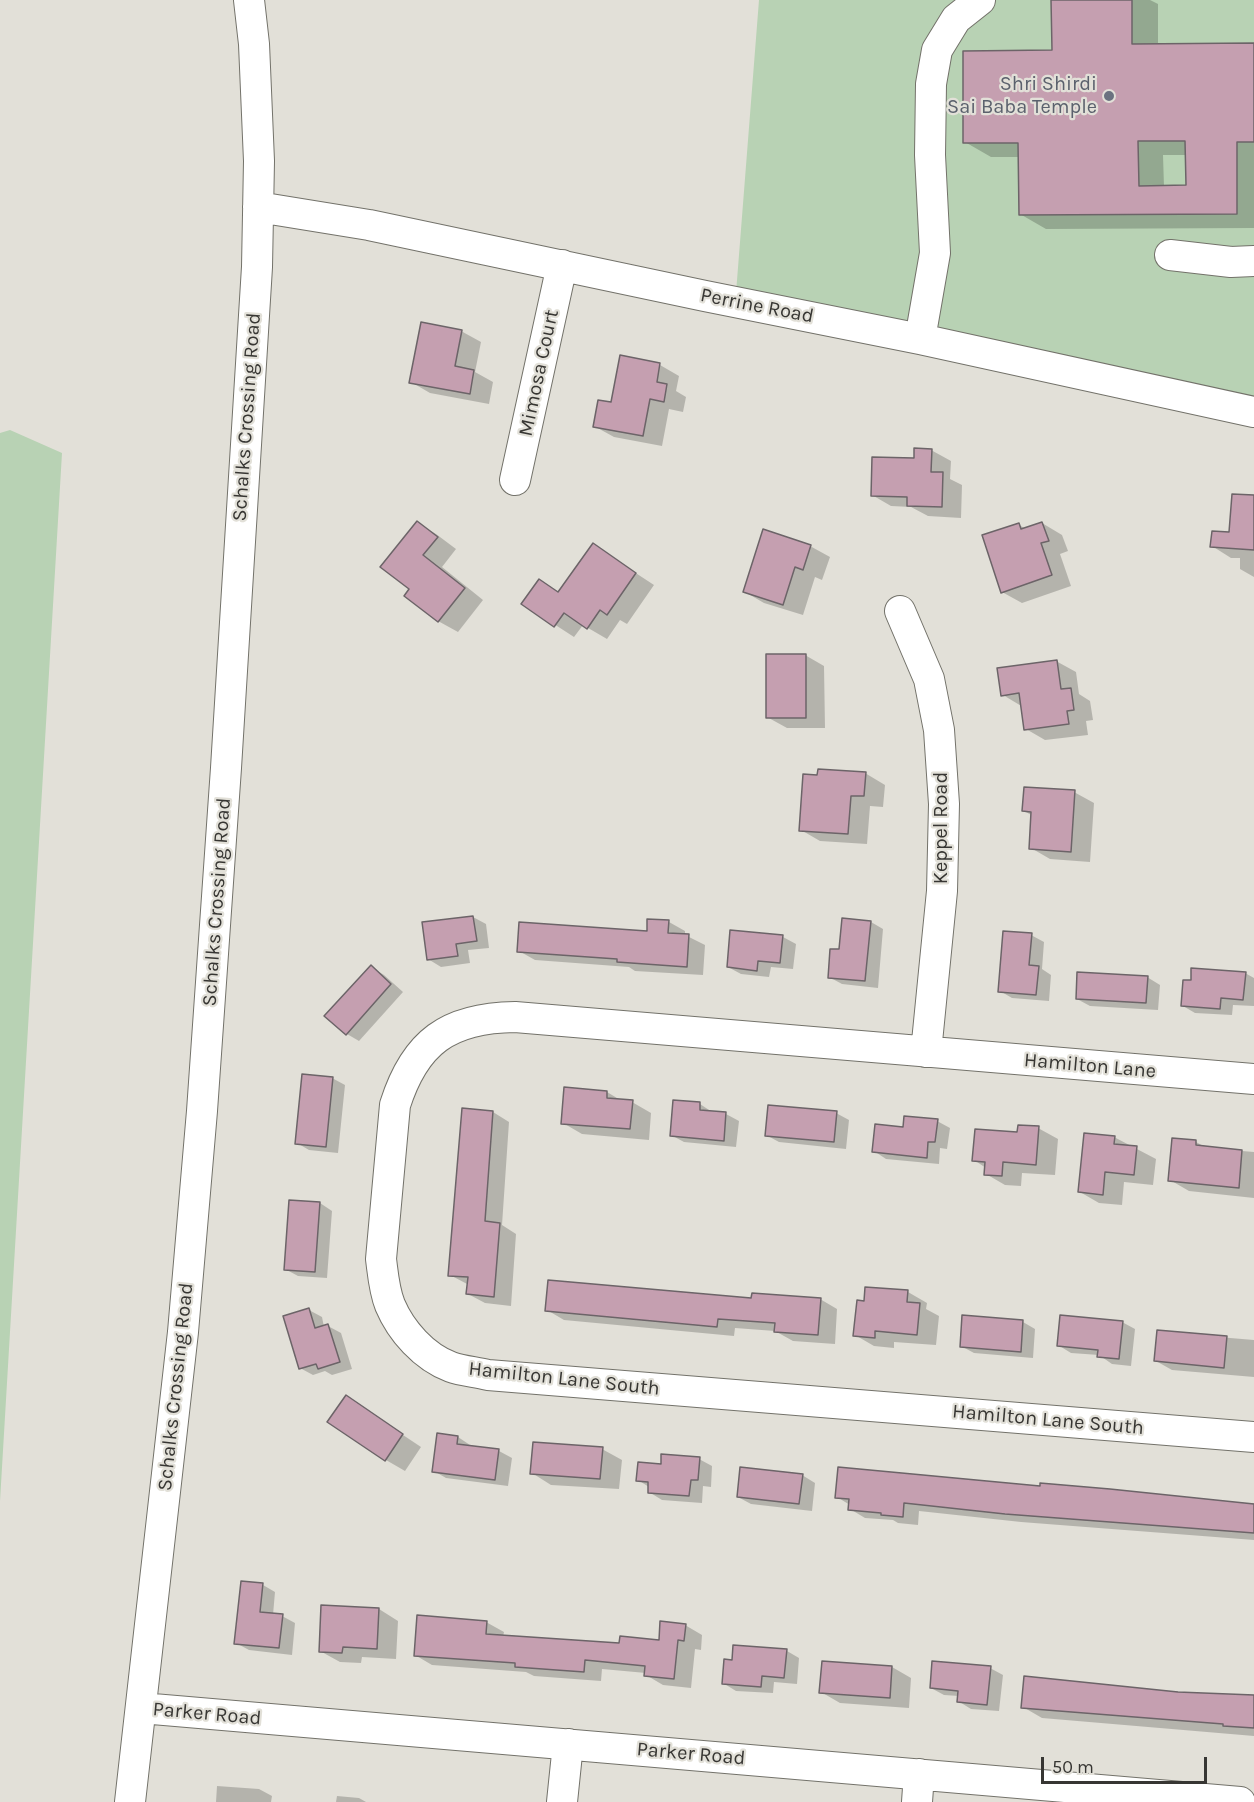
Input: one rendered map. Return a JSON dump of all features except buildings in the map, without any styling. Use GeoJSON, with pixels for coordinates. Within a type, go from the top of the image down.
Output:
{"type":"FeatureCollection","features":[{"type":"Feature","properties":{"kind":"street","name":"Schalks Crossing Road"},"geometry":{"type":"LineString","coordinates":[[130,1802],[183,1332],[202,1111],[255,291],[259,161],[254,44],[249,0]]}},
{"type":"Feature","properties":{"kind":"street"},"geometry":{"type":"LineString","coordinates":[[920,339],[934,253],[930,155],[931,84],[938,50],[956,19],[980,0]]}},
{"type":"Feature","properties":{"kind":"street","name":"Perrine Road"},"geometry":{"type":"LineString","coordinates":[[258,207],[369,225],[920,339],[1254,412]]}},
{"type":"Feature","properties":{"kind":"street"},"geometry":{"type":"LineString","coordinates":[[1170,255],[1232,262],[1254,261]]}},
{"type":"Feature","properties":{"kind":"street","name":"Mimosa Court"},"geometry":{"type":"LineString","coordinates":[[515,480],[562,265]]}},
{"type":"Feature","properties":{"kind":"street","name":"Keppel Road"},"geometry":{"type":"LineString","coordinates":[[900,611],[929,679],[939,730],[944,804],[942,891],[926,1052]]}},
{"type":"Feature","properties":{"kind":"street","name":"Hamilton Lane South"},"geometry":{"type":"LineString","coordinates":[[926,1052],[515,1017],[472,1020],[452,1028],[420,1052],[409,1070],[395,1105],[381,1259],[390,1305],[406,1331],[425,1353],[451,1367],[488,1375],[1254,1437]]}},
{"type":"Feature","properties":{"kind":"street","name":"Hamilton Lane"},"geometry":{"type":"LineString","coordinates":[[926,1052],[1254,1079]]}},
{"type":"Feature","properties":{"kind":"street","name":"Parker Road"},"geometry":{"type":"LineString","coordinates":[[141,1708],[568,1744],[918,1788],[1240,1802]]}},
{"type":"Feature","properties":{"kind":"street"},"geometry":{"type":"LineString","coordinates":[[562,1802],[568,1744]]}},
{"type":"Feature","properties":{"kind":"green space"},"geometry":{"type":"Polygon","coordinates":[[[759,0],[1254,0],[1254,411],[736,293],[759,0]]]}},
{"type":"Feature","properties":{"kind":"green space"},"geometry":{"type":"Polygon","coordinates":[[[10,430],[62,453],[0,1501],[0,433],[10,430]]]}},
{"type":"Feature","properties":{"kind":"place","name":"Shri Shirdi Sai Baba Temple"},"geometry":{"type":"Point","coordinates":[1109,96]}}]}
